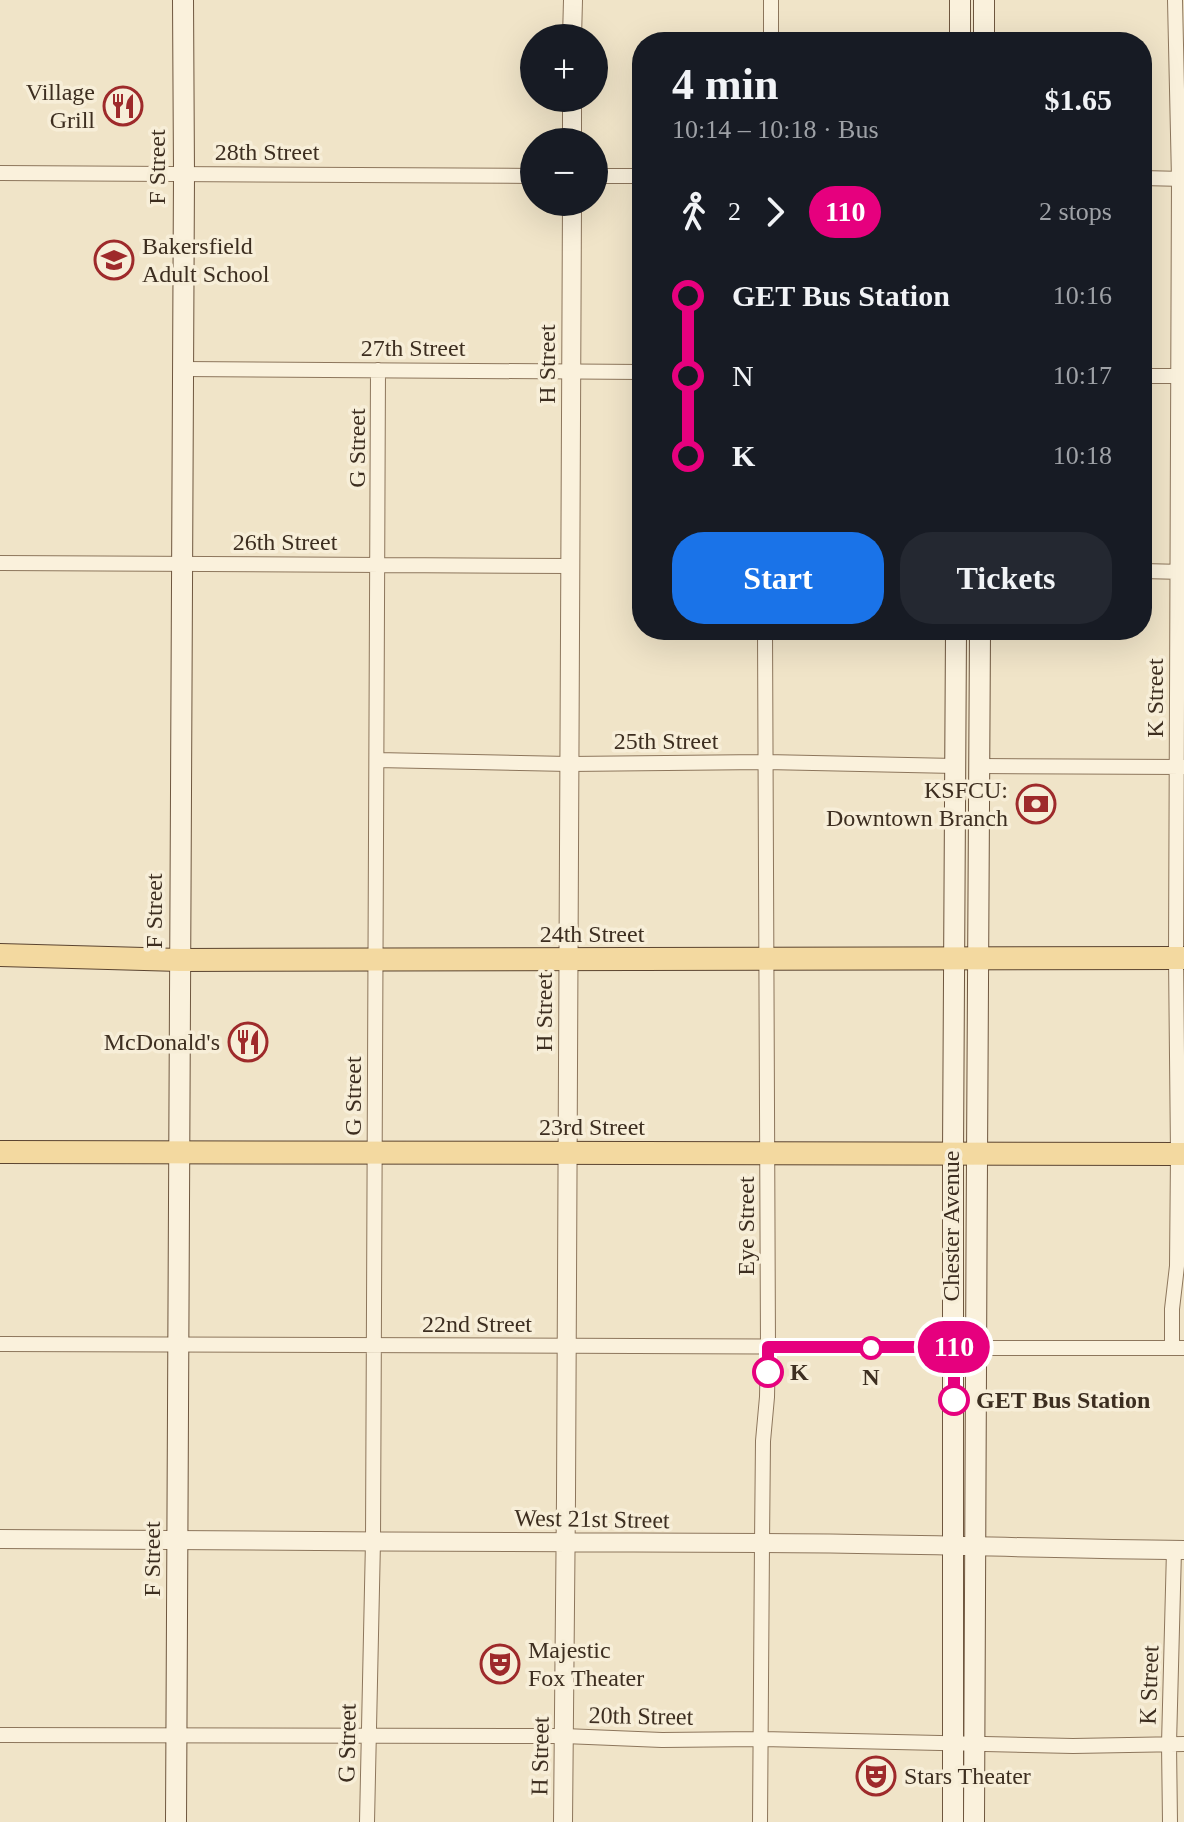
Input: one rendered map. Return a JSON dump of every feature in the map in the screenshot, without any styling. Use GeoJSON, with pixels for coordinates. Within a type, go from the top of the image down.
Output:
{"type":"FeatureCollection","features":[{"type":"Feature","properties":{"kind":"main road","name":"F Street"},"geometry":{"type":"LineString","coordinates":[[176,1822],[183,0]]}},
{"type":"Feature","properties":{"kind":"main road"},"geometry":{"type":"LineString","coordinates":[[960,0],[960,32]]}},
{"type":"Feature","properties":{"kind":"main road"},"geometry":{"type":"LineString","coordinates":[[984,0],[984,32]]}},
{"type":"Feature","properties":{"kind":"main road","name":"Chester Avenue"},"geometry":{"type":"LineString","coordinates":[[953,1822],[956,640]]}},
{"type":"Feature","properties":{"kind":"main road","name":"Chester Avenue"},"geometry":{"type":"LineString","coordinates":[[974,1822],[980,640]]}},
{"type":"Feature","properties":{"kind":"main road"},"geometry":{"type":"LineString","coordinates":[[955,766],[968,830],[979,843]]}},
{"type":"Feature","properties":{"kind":"main road","name":"24th Street"},"geometry":{"type":"LineString","coordinates":[[0,955],[180,960],[1180,958]]}},
{"type":"Feature","properties":{"kind":"main road","name":"23rd Street"},"geometry":{"type":"LineString","coordinates":[[0,1152],[1181,1154]]}},
{"type":"Feature","properties":{"kind":"street"},"geometry":{"type":"LineString","coordinates":[[572,24],[573,0]]}},
{"type":"Feature","properties":{"kind":"street"},"geometry":{"type":"LineString","coordinates":[[771,0],[771,32]]}},
{"type":"Feature","properties":{"kind":"street","name":"K Street"},"geometry":{"type":"LineString","coordinates":[[1175,0],[1182,179],[1181,1154],[1177,1266],[1172,1309],[1178,1348]]}},
{"type":"Feature","properties":{"kind":"street","name":"28th Street"},"geometry":{"type":"LineString","coordinates":[[0,173],[520,176]]}},
{"type":"Feature","properties":{"kind":"street"},"geometry":{"type":"LineString","coordinates":[[608,176],[632,176]]}},
{"type":"Feature","properties":{"kind":"street"},"geometry":{"type":"LineString","coordinates":[[1152,178],[1182,179]]}},
{"type":"Feature","properties":{"kind":"street","name":"H Street"},"geometry":{"type":"LineString","coordinates":[[563,1822],[572,216]]}},
{"type":"Feature","properties":{"kind":"street","name":"27th Street"},"geometry":{"type":"LineString","coordinates":[[183,369],[632,372]]}},
{"type":"Feature","properties":{"kind":"street","name":"G Street"},"geometry":{"type":"LineString","coordinates":[[367,1822],[373,1541],[378,370]]}},
{"type":"Feature","properties":{"kind":"street"},"geometry":{"type":"LineString","coordinates":[[1152,376],[1181,376]]}},
{"type":"Feature","properties":{"kind":"street","name":"26th Street"},"geometry":{"type":"LineString","coordinates":[[0,563],[570,566]]}},
{"type":"Feature","properties":{"kind":"street"},"geometry":{"type":"LineString","coordinates":[[1152,571],[1181,572]]}},
{"type":"Feature","properties":{"kind":"street","name":"Eye Street"},"geometry":{"type":"LineString","coordinates":[[760,1822],[763,1441],[768,1347],[765,640]]}},
{"type":"Feature","properties":{"kind":"street","name":"25th Street"},"geometry":{"type":"LineString","coordinates":[[377,760],[955,766]]}},
{"type":"Feature","properties":{"kind":"street"},"geometry":{"type":"LineString","coordinates":[[979,766],[1180,767]]}},
{"type":"Feature","properties":{"kind":"street","name":"22nd Street"},"geometry":{"type":"LineString","coordinates":[[0,1344],[954,1347]]}},
{"type":"Feature","properties":{"kind":"street"},"geometry":{"type":"LineString","coordinates":[[978,1348],[1178,1348]]}},
{"type":"Feature","properties":{"kind":"street","name":"West 21st Street"},"geometry":{"type":"LineString","coordinates":[[0,1539],[762,1543],[1179,1550]]}},
{"type":"Feature","properties":{"kind":"street","name":"K Street"},"geometry":{"type":"LineString","coordinates":[[1170,1822],[1177,1744],[1179,1550]]}},
{"type":"Feature","properties":{"kind":"street","name":"20th Street"},"geometry":{"type":"LineString","coordinates":[[0,1735],[564,1736],[1073,1746],[1177,1744]]}},
{"type":"Feature","properties":{"kind":"bus line","name":"110"},"geometry":{"type":"LineString","coordinates":[[768,1372],[768,1347],[954,1347],[954,1400]]}},
{"type":"Feature","properties":{"kind":"place","name":"Village Grill"},"geometry":{"type":"Point","coordinates":[123,106]}},
{"type":"Feature","properties":{"kind":"place","name":"Bakersfield Adult School"},"geometry":{"type":"Point","coordinates":[114,260]}},
{"type":"Feature","properties":{"kind":"place","name":"KSFCU: Downtown Branch"},"geometry":{"type":"Point","coordinates":[1036,804]}},
{"type":"Feature","properties":{"kind":"place","name":"McDonald's"},"geometry":{"type":"Point","coordinates":[248,1042]}},
{"type":"Feature","properties":{"kind":"place","name":"N"},"geometry":{"type":"Point","coordinates":[871,1348]}},
{"type":"Feature","properties":{"kind":"place","name":"K"},"geometry":{"type":"Point","coordinates":[768,1372]}},
{"type":"Feature","properties":{"kind":"place","name":"GET Bus Station"},"geometry":{"type":"Point","coordinates":[954,1400]}},
{"type":"Feature","properties":{"kind":"place","name":"Majestic Fox Theater"},"geometry":{"type":"Point","coordinates":[500,1664]}},
{"type":"Feature","properties":{"kind":"place","name":"Stars Theater"},"geometry":{"type":"Point","coordinates":[876,1776]}}]}
